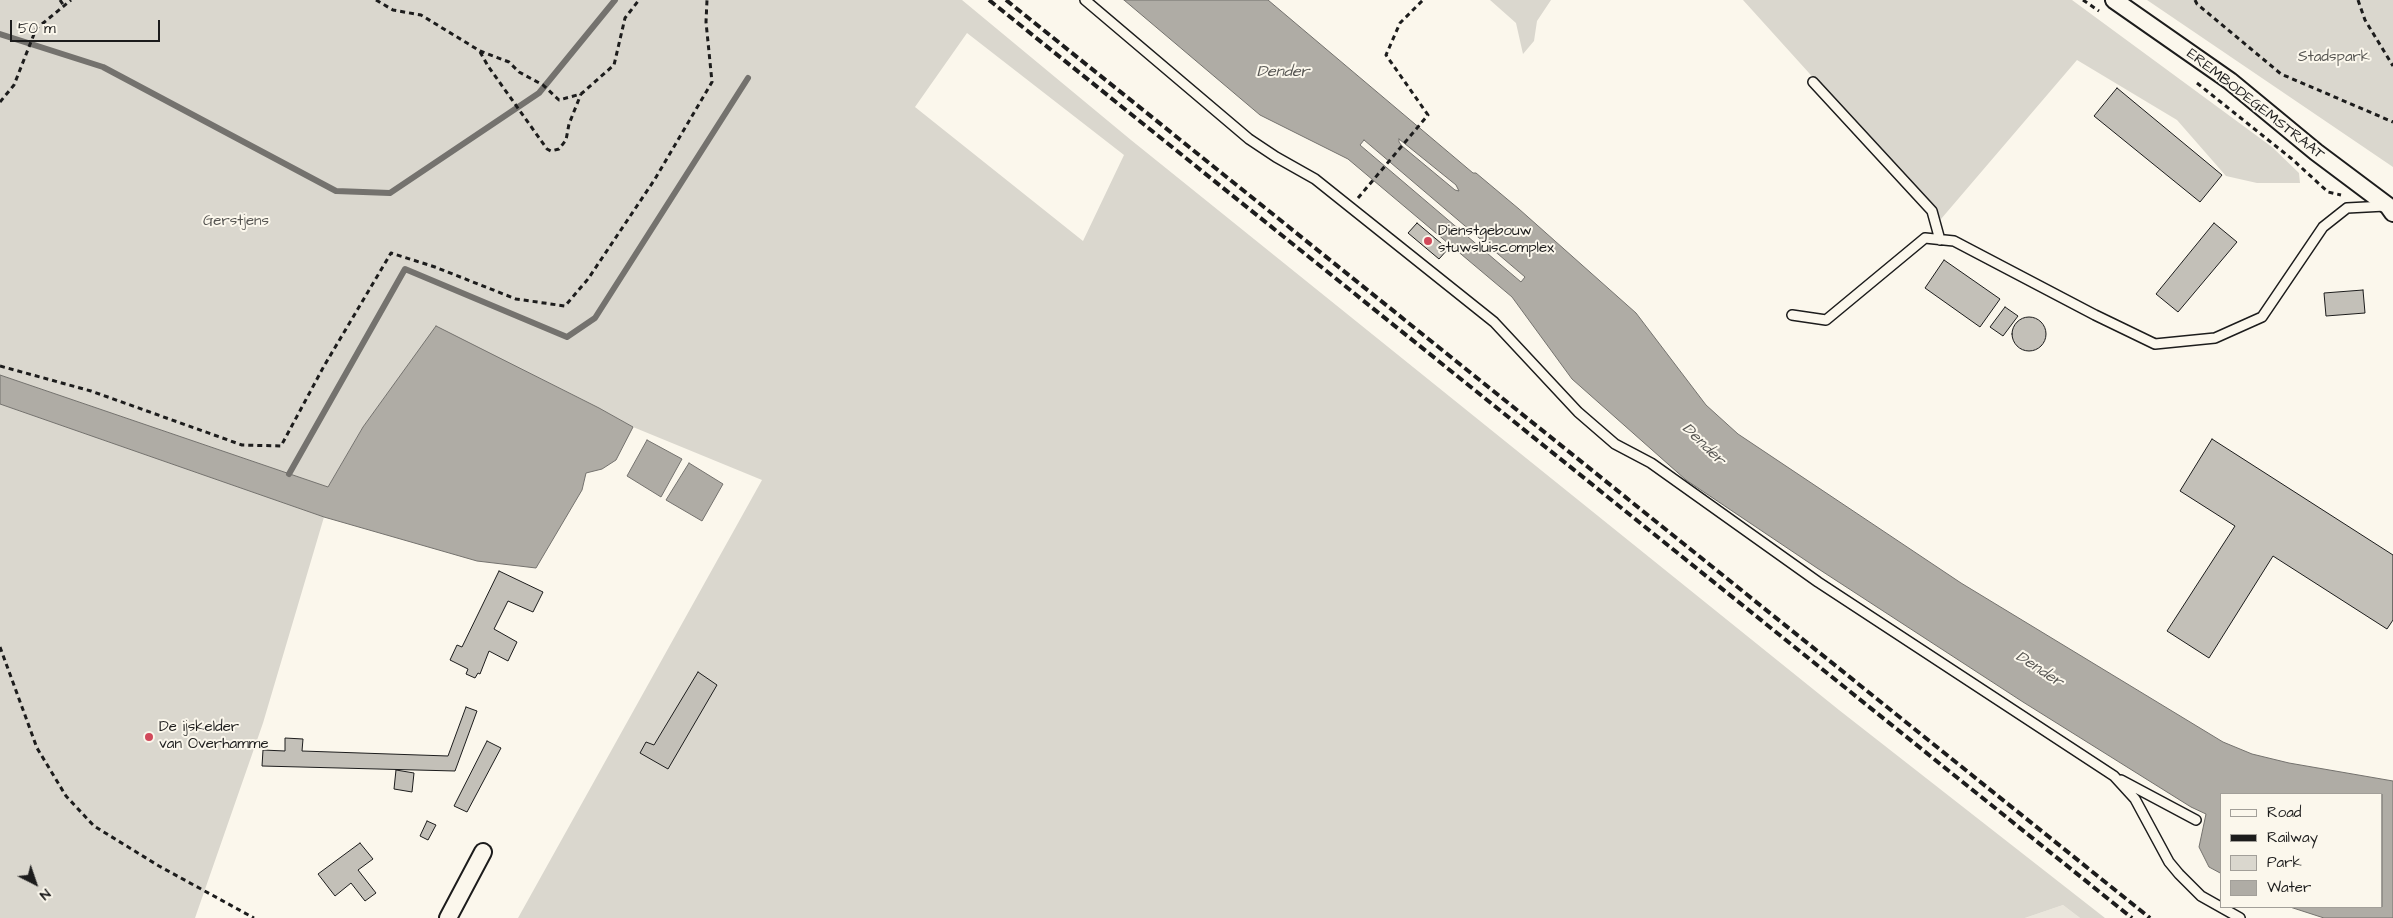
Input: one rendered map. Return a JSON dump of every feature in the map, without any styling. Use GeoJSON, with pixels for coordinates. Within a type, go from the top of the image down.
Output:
{"type":"FeatureCollection","features":[{"type":"Feature","properties":{"kind":"street","name":"EREMBODEGEMSTRAAT"},"geometry":{"type":"LineString","coordinates":[[2114,0],[2230,81],[2316,152],[2391,208]]}},
{"type":"Feature","properties":{"kind":"street"},"geometry":{"type":"LineString","coordinates":[[448,918],[483,852]]}},
{"type":"Feature","properties":{"kind":"lane"},"geometry":{"type":"LineString","coordinates":[[1085,0],[1249,139],[1276,157],[1315,178],[1494,322],[1578,412],[1615,444],[1651,464],[1818,582],[2114,776],[2196,820]]}},
{"type":"Feature","properties":{"kind":"lane"},"geometry":{"type":"LineString","coordinates":[[1813,82],[1932,211],[1940,240]]}},
{"type":"Feature","properties":{"kind":"lane"},"geometry":{"type":"LineString","coordinates":[[1792,315],[1826,320],[1925,238],[1954,241],[2095,315],[2155,344],[2215,338],[2262,317],[2323,227],[2347,208],[2391,208]]}},
{"type":"Feature","properties":{"kind":"lane"},"geometry":{"type":"LineString","coordinates":[[2114,776],[2135,799],[2169,862],[2201,896],[2220,907]]}},
{"type":"Feature","properties":{"kind":"lane"},"geometry":{"type":"LineString","coordinates":[[2222,908],[2240,918]]}},
{"type":"Feature","properties":{"kind":"path"},"geometry":{"type":"LineString","coordinates":[[60,0],[64,6]]}},
{"type":"Feature","properties":{"kind":"path"},"geometry":{"type":"LineString","coordinates":[[0,102],[14,85],[36,28],[71,0]]}},
{"type":"Feature","properties":{"kind":"path"},"geometry":{"type":"LineString","coordinates":[[376,0],[393,10],[422,15],[480,51],[509,62],[519,72],[543,86],[560,100],[581,94],[614,65],[625,18],[640,0]]}},
{"type":"Feature","properties":{"kind":"path"},"geometry":{"type":"LineString","coordinates":[[0,366],[91,391],[242,445],[280,446],[324,366],[391,253],[435,267],[516,299],[564,306],[588,279],[655,179],[712,82],[706,22],[706,0]]}},
{"type":"Feature","properties":{"kind":"path"},"geometry":{"type":"LineString","coordinates":[[1350,206],[1428,114],[1386,54],[1400,22],[1423,0]]}},
{"type":"Feature","properties":{"kind":"path"},"geometry":{"type":"LineString","coordinates":[[2083,0],[2100,12]]}},
{"type":"Feature","properties":{"kind":"path"},"geometry":{"type":"LineString","coordinates":[[2195,0],[2197,4],[2281,74],[2393,122]]}},
{"type":"Feature","properties":{"kind":"path"},"geometry":{"type":"LineString","coordinates":[[2358,0],[2365,20],[2393,66]]}},
{"type":"Feature","properties":{"kind":"path"},"geometry":{"type":"LineString","coordinates":[[480,51],[488,66],[547,149],[552,152],[559,149],[566,140],[569,124],[581,94]]}},
{"type":"Feature","properties":{"kind":"path"},"geometry":{"type":"LineString","coordinates":[[2193,80],[2269,140],[2328,192],[2345,196]]}},
{"type":"Feature","properties":{"kind":"path"},"geometry":{"type":"LineString","coordinates":[[0,647],[37,748],[66,796],[94,826],[254,918]]}},
{"type":"Feature","properties":{"kind":"shaded area"},"geometry":{"type":"Polygon","coordinates":[[[2063,905],[2080,918],[2025,918],[2063,905]]]}},
{"type":"Feature","properties":{"kind":"green space","name":"Gerstjens"},"geometry":{"type":"Polygon","coordinates":[[[0,0],[962,0],[1131,140],[1839,710],[2105,918],[2080,918],[2063,905],[2025,918],[518,918],[762,480],[633,427],[599,408],[436,327],[363,427],[328,487],[0,375],[0,0]],[[967,33],[915,107],[1083,241],[1124,155],[967,33]]]}},
{"type":"Feature","properties":{"kind":"green space"},"geometry":{"type":"Polygon","coordinates":[[[1490,0],[1551,0],[1537,21],[1534,41],[1523,54],[1516,23],[1490,0]]]}},
{"type":"Feature","properties":{"kind":"green space"},"geometry":{"type":"Polygon","coordinates":[[[1743,0],[2072,0],[2272,147],[2299,173],[2300,183],[2257,183],[2226,176],[2177,120],[2077,60],[1941,219],[1743,0]]]}},
{"type":"Feature","properties":{"kind":"green space","name":"Stadspark"},"geometry":{"type":"Polygon","coordinates":[[[2147,0],[2393,0],[2393,167],[2147,0]]]}},
{"type":"Feature","properties":{"kind":"green space"},"geometry":{"type":"Polygon","coordinates":[[[0,404],[324,517],[263,723],[195,918],[0,918],[0,404]]]}},
{"type":"Feature","properties":{"kind":"water","name":"Dender"},"geometry":{"type":"Polygon","coordinates":[[[1124,0],[1268,0],[1473,173],[1476,173],[1519,209],[1636,313],[1706,405],[1738,434],[1961,583],[2223,742],[2252,754],[2289,763],[2393,781],[2393,918],[2324,918],[2293,908],[2383,908],[2383,793],[2220,793],[2220,873],[2209,867],[2199,847],[2206,814],[2191,807],[2023,702],[1686,480],[1572,379],[1512,297],[1348,159],[1260,115],[1124,0]],[[1399,139],[1402,146],[1455,190],[1459,191],[1456,185],[1399,139]],[[1364,140],[1360,145],[1521,282],[1525,277],[1364,140]]]}},
{"type":"Feature","properties":{"kind":"water"},"geometry":{"type":"Polygon","coordinates":[[[436,326],[633,427],[616,460],[602,469],[586,473],[582,490],[536,568],[477,561],[324,517],[0,404],[0,375],[328,487],[363,427],[436,326]]]}},
{"type":"Feature","properties":{"kind":"water"},"geometry":{"type":"Polygon","coordinates":[[[647,440],[682,459],[661,497],[627,476],[647,440]]]}},
{"type":"Feature","properties":{"kind":"water"},"geometry":{"type":"Polygon","coordinates":[[[689,463],[723,484],[702,521],[666,500],[689,463]]]}},
{"type":"Feature","properties":{"kind":"building"},"geometry":{"type":"Polygon","coordinates":[[[2117,88],[2222,175],[2200,202],[2094,116],[2117,88]]]}},
{"type":"Feature","properties":{"kind":"building","name":"Dienstgebouw stuwsluiscomplex"},"geometry":{"type":"Polygon","coordinates":[[[1417,223],[1448,249],[1439,259],[1408,233],[1417,223]]]}},
{"type":"Feature","properties":{"kind":"building"},"geometry":{"type":"Polygon","coordinates":[[[2214,223],[2237,242],[2178,312],[2156,294],[2214,223]]]}},
{"type":"Feature","properties":{"kind":"building"},"geometry":{"type":"Polygon","coordinates":[[[1944,260],[2000,299],[1980,327],[1925,288],[1944,260]]]}},
{"type":"Feature","properties":{"kind":"building"},"geometry":{"type":"Polygon","coordinates":[[[2363,290],[2365,313],[2326,316],[2324,293],[2363,290]]]}},
{"type":"Feature","properties":{"kind":"building"},"geometry":{"type":"Polygon","coordinates":[[[2005,307],[2018,316],[2003,336],[1990,327],[2005,307]]]}},
{"type":"Feature","properties":{"kind":"building"},"geometry":{"type":"Polygon","coordinates":[[[2029,317],[2036,318],[2041,322],[2045,327],[2045,341],[2041,346],[2036,350],[2029,351],[2022,350],[2017,346],[2013,341],[2012,334],[2013,327],[2017,322],[2022,318],[2029,317]]]}},
{"type":"Feature","properties":{"kind":"building"},"geometry":{"type":"Polygon","coordinates":[[[2212,439],[2393,555],[2393,620],[2387,629],[2273,556],[2209,658],[2167,631],[2235,526],[2180,491],[2212,439]]]}},
{"type":"Feature","properties":{"kind":"building"},"geometry":{"type":"Polygon","coordinates":[[[499,571],[543,592],[533,612],[508,601],[494,629],[517,642],[508,661],[489,651],[480,674],[478,673],[475,678],[466,674],[468,669],[450,660],[457,645],[462,647],[499,571]]]}},
{"type":"Feature","properties":{"kind":"building"},"geometry":{"type":"Polygon","coordinates":[[[698,672],[717,685],[668,769],[640,753],[646,742],[654,745],[698,672]]]}},
{"type":"Feature","properties":{"kind":"building"},"geometry":{"type":"Polygon","coordinates":[[[466,707],[477,711],[455,771],[262,766],[263,750],[285,751],[285,738],[303,739],[302,751],[448,756],[466,707]]]}},
{"type":"Feature","properties":{"kind":"building"},"geometry":{"type":"Polygon","coordinates":[[[487,741],[501,748],[467,812],[454,806],[487,741]]]}},
{"type":"Feature","properties":{"kind":"building"},"geometry":{"type":"Polygon","coordinates":[[[396,770],[414,773],[412,792],[394,789],[396,770]]]}},
{"type":"Feature","properties":{"kind":"building"},"geometry":{"type":"Polygon","coordinates":[[[427,821],[436,825],[428,840],[420,836],[427,821]]]}},
{"type":"Feature","properties":{"kind":"building"},"geometry":{"type":"Polygon","coordinates":[[[360,843],[373,859],[358,870],[376,893],[365,901],[351,883],[335,896],[318,874],[360,843]]]}},
{"type":"Feature","properties":{"kind":"waterway"},"geometry":{"type":"LineString","coordinates":[[0,34],[103,67],[336,191],[390,193],[539,93],[615,0]]}},
{"type":"Feature","properties":{"kind":"waterway"},"geometry":{"type":"LineString","coordinates":[[289,474],[405,269],[567,337],[595,318],[748,78]]}},
{"type":"Feature","properties":{"kind":"railway"},"geometry":{"type":"LineString","coordinates":[[989,0],[2132,918]]}},
{"type":"Feature","properties":{"kind":"railway"},"geometry":{"type":"LineString","coordinates":[[1006,0],[2150,918]]}},
{"type":"Feature","properties":{"kind":"place","name":"Dienstgebouw stuwsluiscomplex"},"geometry":{"type":"Point","coordinates":[1428,241]}},
{"type":"Feature","properties":{"kind":"place","name":"De ijskelder van Overhamme"},"geometry":{"type":"Point","coordinates":[149,737]}}]}
